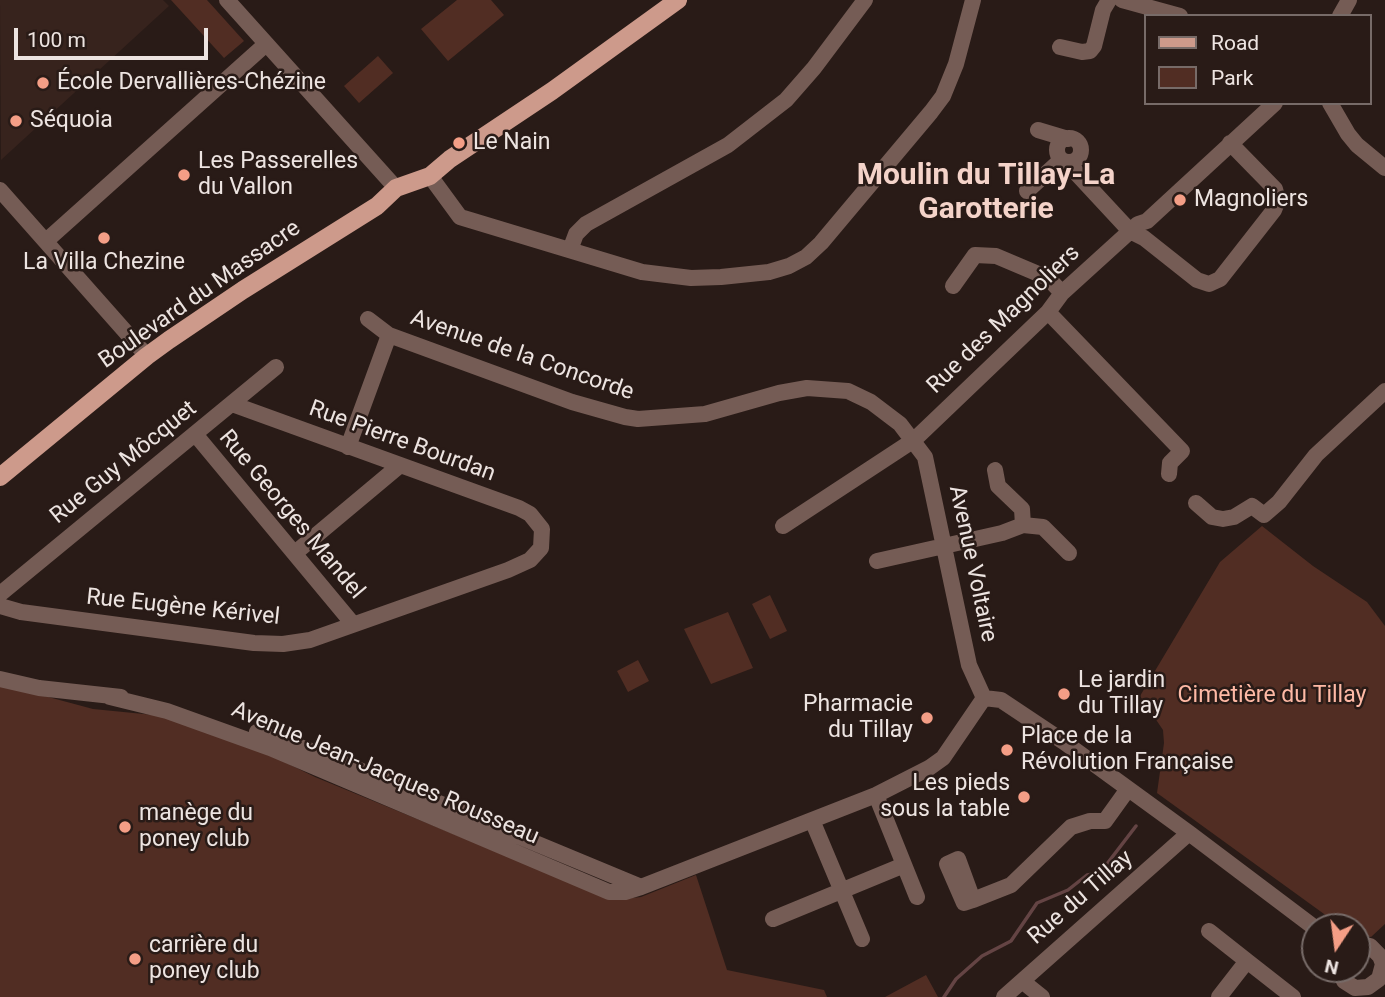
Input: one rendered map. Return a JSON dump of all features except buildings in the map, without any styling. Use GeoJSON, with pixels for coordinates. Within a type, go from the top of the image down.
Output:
{"type":"FeatureCollection","features":[{"type":"Feature","properties":{"kind":"main road","name":"Boulevard du Massacre"},"geometry":{"type":"LineString","coordinates":[[0,477],[147,356],[243,290],[377,206],[396,188],[430,176],[450,159],[552,91],[656,6],[678,0]]}},
{"type":"Feature","properties":{"kind":"street"},"geometry":{"type":"LineString","coordinates":[[570,250],[576,234],[586,224],[728,145],[786,100],[814,68],[865,0]]}},
{"type":"Feature","properties":{"kind":"street"},"geometry":{"type":"LineString","coordinates":[[430,176],[460,217],[642,272],[691,278],[759,274],[789,266],[806,257],[830,233],[925,122],[943,96],[956,64],[973,0]]}},
{"type":"Feature","properties":{"kind":"street"},"geometry":{"type":"LineString","coordinates":[[1060,47],[1090,51],[1094,46],[1103,10],[1109,0]]}},
{"type":"Feature","properties":{"kind":"street"},"geometry":{"type":"LineString","coordinates":[[1122,0],[1173,14]]}},
{"type":"Feature","properties":{"kind":"street"},"geometry":{"type":"LineString","coordinates":[[231,1],[266,44],[396,188]]}},
{"type":"Feature","properties":{"kind":"street"},"geometry":{"type":"LineString","coordinates":[[46,241],[266,44]]}},
{"type":"Feature","properties":{"kind":"street","name":"Rue des Magnoliers"},"geometry":{"type":"LineString","coordinates":[[783,526],[914,440],[1048,312],[1062,293],[1138,224],[1147,221],[1268,105]]}},
{"type":"Feature","properties":{"kind":"street"},"geometry":{"type":"LineString","coordinates":[[1331,105],[1352,140],[1385,167]]}},
{"type":"Feature","properties":{"kind":"street"},"geometry":{"type":"LineString","coordinates":[[1027,191],[1066,161],[1078,158],[1081,150],[1075,141],[1038,130]]}},
{"type":"Feature","properties":{"kind":"street"},"geometry":{"type":"LineString","coordinates":[[1066,161],[1130,231],[1144,238],[1198,280],[1209,284],[1220,279],[1274,210],[1278,200],[1275,189],[1230,143]]}},
{"type":"Feature","properties":{"kind":"street"},"geometry":{"type":"LineString","coordinates":[[0,190],[147,356]]}},
{"type":"Feature","properties":{"kind":"street"},"geometry":{"type":"LineString","coordinates":[[953,286],[975,255],[996,256],[1048,278],[1062,293]]}},
{"type":"Feature","properties":{"kind":"street"},"geometry":{"type":"LineString","coordinates":[[1048,312],[1182,452],[1170,463],[1169,474]]}},
{"type":"Feature","properties":{"kind":"street","name":"Avenue de la Concorde"},"geometry":{"type":"LineString","coordinates":[[368,319],[388,335],[572,401],[625,417],[638,419],[705,414],[807,388],[848,391],[871,402],[900,424],[914,440]]}},
{"type":"Feature","properties":{"kind":"street","name":"Avenue de la Concorde"},"geometry":{"type":"LineString","coordinates":[[348,447],[388,335]]}},
{"type":"Feature","properties":{"kind":"street","name":"Rue Guy Môcquet"},"geometry":{"type":"LineString","coordinates":[[0,594],[276,367]]}},
{"type":"Feature","properties":{"kind":"street"},"geometry":{"type":"LineString","coordinates":[[1196,503],[1212,517],[1223,519],[1234,517],[1252,506],[1264,514],[1279,502],[1315,456],[1385,391]]}},
{"type":"Feature","properties":{"kind":"street","name":"Rue Pierre Bourdan"},"geometry":{"type":"LineString","coordinates":[[232,404],[519,508],[537,521],[543,536]]}},
{"type":"Feature","properties":{"kind":"street","name":"Rue Georges Mandel"},"geometry":{"type":"LineString","coordinates":[[195,434],[353,624]]}},
{"type":"Feature","properties":{"kind":"street","name":"Avenue Voltaire"},"geometry":{"type":"LineString","coordinates":[[914,440],[925,457],[969,665],[984,698]]}},
{"type":"Feature","properties":{"kind":"street"},"geometry":{"type":"LineString","coordinates":[[295,553],[399,466]]}},
{"type":"Feature","properties":{"kind":"street"},"geometry":{"type":"LineString","coordinates":[[995,470],[998,486],[1022,509],[1023,525]]}},
{"type":"Feature","properties":{"kind":"street"},"geometry":{"type":"LineString","coordinates":[[877,561],[1002,533],[1023,525],[1043,527],[1069,553]]}},
{"type":"Feature","properties":{"kind":"street","name":"Rue Eugène Kérivel"},"geometry":{"type":"LineString","coordinates":[[0,606],[21,612],[254,643],[283,644],[310,640],[509,570],[530,560],[541,548],[543,536]]}},
{"type":"Feature","properties":{"kind":"street","name":"Avenue Jean-Jacques Rousseau"},"geometry":{"type":"LineString","coordinates":[[0,678],[39,688],[110,697],[178,715],[270,748],[609,892],[625,892],[641,887],[876,795],[943,758],[984,698]]}},
{"type":"Feature","properties":{"kind":"street"},"geometry":{"type":"LineString","coordinates":[[984,698],[1001,700],[1064,742],[1301,917]]}},
{"type":"Feature","properties":{"kind":"street"},"geometry":{"type":"LineString","coordinates":[[973,900],[1011,885],[1071,827],[1090,821],[1105,821],[1128,789]]}},
{"type":"Feature","properties":{"kind":"street"},"geometry":{"type":"LineString","coordinates":[[876,795],[917,897]]}},
{"type":"Feature","properties":{"kind":"street"},"geometry":{"type":"LineString","coordinates":[[812,820],[862,939]]}},
{"type":"Feature","properties":{"kind":"street","name":"Rue du Tillay"},"geometry":{"type":"LineString","coordinates":[[1004,997],[1189,833]]}},
{"type":"Feature","properties":{"kind":"street"},"geometry":{"type":"LineString","coordinates":[[773,919],[904,865]]}},
{"type":"Feature","properties":{"kind":"street"},"geometry":{"type":"LineString","coordinates":[[1209,931],[1293,997]]}},
{"type":"Feature","properties":{"kind":"street"},"geometry":{"type":"LineString","coordinates":[[1344,991],[1361,988],[1378,991],[1383,964],[1380,946]]}},
{"type":"Feature","properties":{"kind":"street"},"geometry":{"type":"LineString","coordinates":[[1219,997],[1247,961]]}},
{"type":"Feature","properties":{"kind":"street"},"geometry":{"type":"LineString","coordinates":[[1022,981],[1042,997]]}},
{"type":"Feature","properties":{"kind":"shaded area","name":"École Dervallières-Chézine"},"geometry":{"type":"Polygon","coordinates":[[[0,0],[163,0],[169,6],[1,160],[0,0]]]}},
{"type":"Feature","properties":{"kind":"green space"},"geometry":{"type":"Polygon","coordinates":[[[171,0],[207,0],[244,41],[224,58],[171,0]]]}},
{"type":"Feature","properties":{"kind":"green space"},"geometry":{"type":"Polygon","coordinates":[[[457,0],[491,0],[504,15],[448,61],[421,29],[457,0]]]}},
{"type":"Feature","properties":{"kind":"green space"},"geometry":{"type":"Polygon","coordinates":[[[378,56],[393,73],[359,103],[344,86],[378,56]]]}},
{"type":"Feature","properties":{"kind":"green space","name":"Cimetière du Tillay"},"geometry":{"type":"Polygon","coordinates":[[[1262,526],[1313,566],[1367,602],[1385,626],[1385,924],[1371,937],[1371,913],[1323,913],[1157,793],[1164,743],[1163,730],[1140,696],[1220,562],[1262,526]]]}},
{"type":"Feature","properties":{"kind":"green space"},"geometry":{"type":"Polygon","coordinates":[[[770,595],[787,631],[770,639],[752,604],[770,595]]]}},
{"type":"Feature","properties":{"kind":"green space"},"geometry":{"type":"Polygon","coordinates":[[[728,612],[753,668],[711,684],[684,629],[728,612]]]}},
{"type":"Feature","properties":{"kind":"green space"},"geometry":{"type":"Polygon","coordinates":[[[638,660],[649,681],[628,692],[617,671],[638,660]]]}},
{"type":"Feature","properties":{"kind":"green space"},"geometry":{"type":"Polygon","coordinates":[[[0,684],[93,709],[164,716],[242,741],[315,777],[614,900],[641,897],[696,875],[727,970],[824,990],[827,997],[0,997],[0,684]]]}},
{"type":"Feature","properties":{"kind":"green space"},"geometry":{"type":"Polygon","coordinates":[[[926,975],[938,997],[885,997],[926,975]]]}},
{"type":"Feature","properties":{"kind":"waterway"},"geometry":{"type":"LineString","coordinates":[[944,997],[956,979],[982,956],[1011,941],[1037,903],[1068,890],[1087,875],[1100,873],[1136,826]]}},
{"type":"Feature","properties":{"kind":"place","name":"École Dervallières-Chézine"},"geometry":{"type":"Point","coordinates":[43,83]}},
{"type":"Feature","properties":{"kind":"place","name":"Séquoia"},"geometry":{"type":"Point","coordinates":[16,121]}},
{"type":"Feature","properties":{"kind":"place","name":"Le Nain"},"geometry":{"type":"Point","coordinates":[459,143]}},
{"type":"Feature","properties":{"kind":"place","name":"Les Passerelles du Vallon"},"geometry":{"type":"Point","coordinates":[184,175]}},
{"type":"Feature","properties":{"kind":"place","name":"Magnoliers"},"geometry":{"type":"Point","coordinates":[1180,200]}},
{"type":"Feature","properties":{"kind":"place","name":"La Villa Chezine"},"geometry":{"type":"Point","coordinates":[104,238]}},
{"type":"Feature","properties":{"kind":"place","name":"Le jardin du Tillay"},"geometry":{"type":"Point","coordinates":[1064,694]}},
{"type":"Feature","properties":{"kind":"place","name":"Pharmacie du Tillay"},"geometry":{"type":"Point","coordinates":[927,718]}},
{"type":"Feature","properties":{"kind":"place","name":"Place de la Révolution Française"},"geometry":{"type":"Point","coordinates":[1007,750]}},
{"type":"Feature","properties":{"kind":"place","name":"Les pieds sous la table"},"geometry":{"type":"Point","coordinates":[1024,797]}},
{"type":"Feature","properties":{"kind":"place","name":"manège du poney club"},"geometry":{"type":"Point","coordinates":[125,827]}},
{"type":"Feature","properties":{"kind":"place","name":"carrière du poney club"},"geometry":{"type":"Point","coordinates":[135,959]}},
{"type":"Feature","properties":{"kind":"district","name":"Moulin du Tillay-La Garotterie"},"geometry":{"type":"Point","coordinates":[986,193]}}]}
